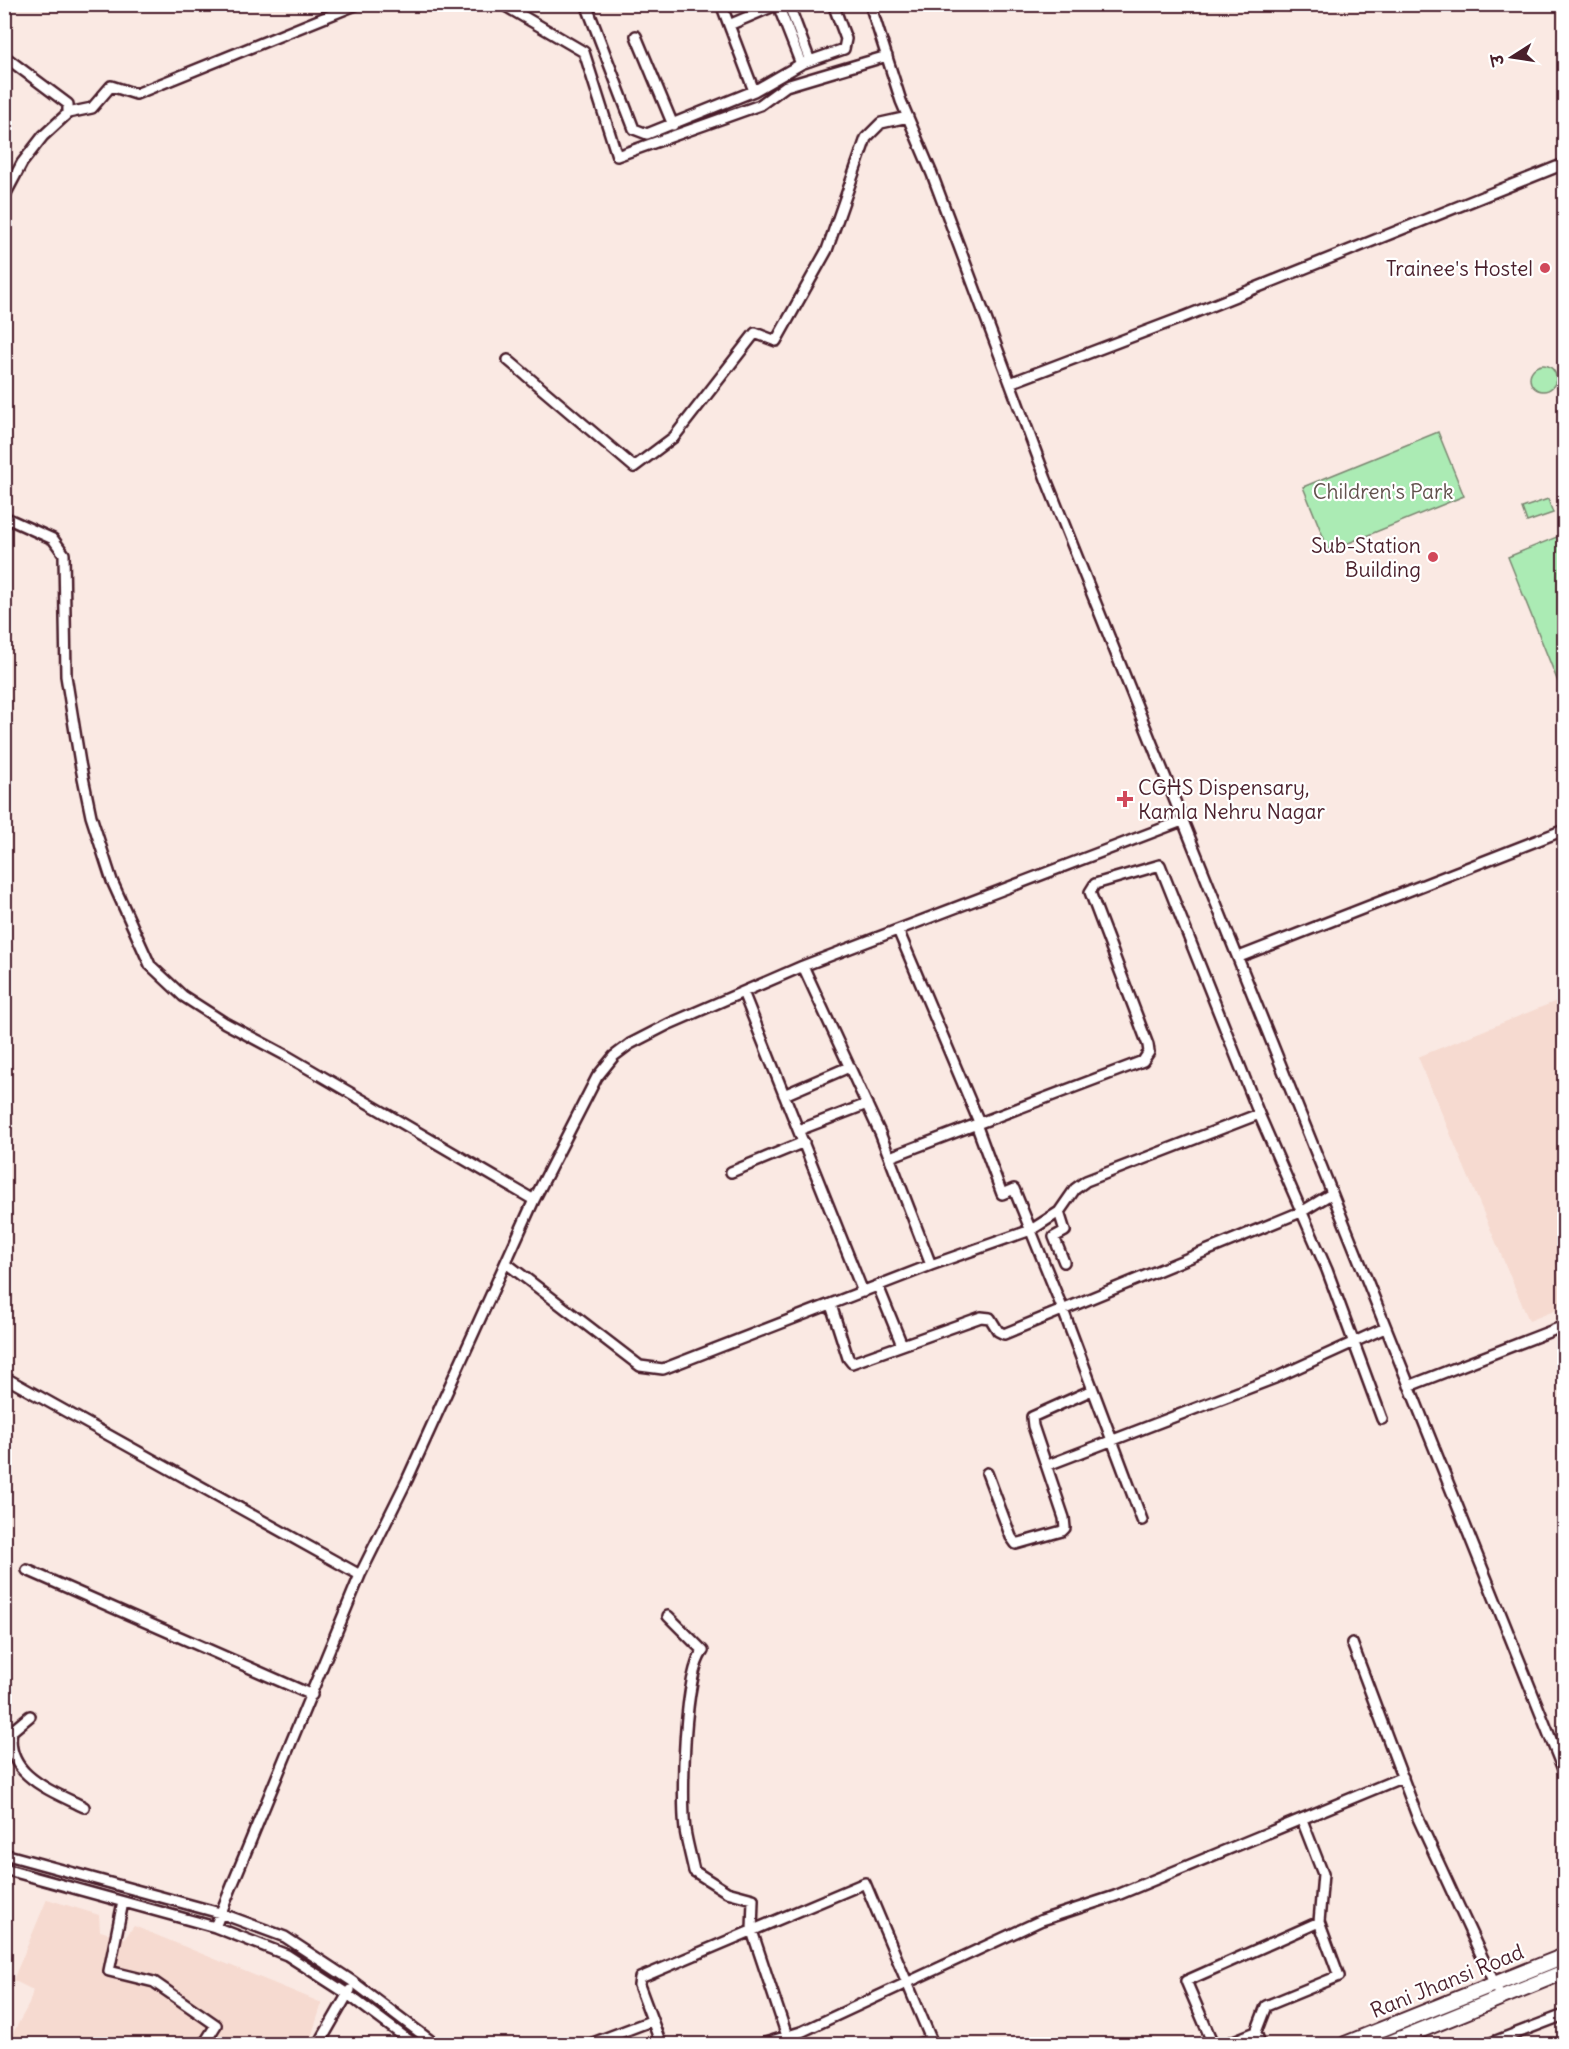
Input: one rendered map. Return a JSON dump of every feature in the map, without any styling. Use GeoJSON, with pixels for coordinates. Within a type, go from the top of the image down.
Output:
{"type":"FeatureCollection","features":[{"type":"Feature","properties":{"kind":"highway","name":"Rani Jhansi Road"},"geometry":{"type":"LineString","coordinates":[[1345,2044],[1564,1956]]}},
{"type":"Feature","properties":{"kind":"highway","name":"Rani Jhansi Road"},"geometry":{"type":"LineString","coordinates":[[1387,2044],[1564,1972]]}},
{"type":"Feature","properties":{"kind":"street"},"geometry":{"type":"LineString","coordinates":[[4,197],[22,163],[43,136],[68,113],[92,108],[111,86],[136,94],[358,4]]}},
{"type":"Feature","properties":{"kind":"street"},"geometry":{"type":"LineString","coordinates":[[502,4],[584,52],[617,156],[760,105],[786,86],[887,56]]}},
{"type":"Feature","properties":{"kind":"street"},"geometry":{"type":"LineString","coordinates":[[586,4],[634,129],[647,134],[754,91],[805,62],[846,46],[833,4]]}},
{"type":"Feature","properties":{"kind":"street"},"geometry":{"type":"LineString","coordinates":[[721,4],[754,91]]}},
{"type":"Feature","properties":{"kind":"street"},"geometry":{"type":"LineString","coordinates":[[870,4],[908,117],[1010,383],[1182,821],[1239,957],[1331,1194],[1564,1773]]}},
{"type":"Feature","properties":{"kind":"street"},"geometry":{"type":"LineString","coordinates":[[778,7],[786,13],[790,6]]}},
{"type":"Feature","properties":{"kind":"street"},"geometry":{"type":"LineString","coordinates":[[790,6],[805,62]]}},
{"type":"Feature","properties":{"kind":"street"},"geometry":{"type":"LineString","coordinates":[[729,25],[778,7]]}},
{"type":"Feature","properties":{"kind":"street"},"geometry":{"type":"LineString","coordinates":[[778,7],[805,62]]}},
{"type":"Feature","properties":{"kind":"street"},"geometry":{"type":"LineString","coordinates":[[636,36],[673,124]]}},
{"type":"Feature","properties":{"kind":"street"},"geometry":{"type":"LineString","coordinates":[[4,56],[68,104],[68,113]]}},
{"type":"Feature","properties":{"kind":"street"},"geometry":{"type":"LineString","coordinates":[[508,360],[634,467],[674,437],[755,333],[776,341],[827,250],[866,138],[881,123],[908,117]]}},
{"type":"Feature","properties":{"kind":"street"},"geometry":{"type":"LineString","coordinates":[[1010,383],[1186,316],[1564,164]]}},
{"type":"Feature","properties":{"kind":"street"},"geometry":{"type":"LineString","coordinates":[[4,517],[53,539],[64,554],[67,571],[66,676],[70,712],[84,784],[112,881],[150,965],[183,996],[225,1023],[287,1056],[534,1200]]}},
{"type":"Feature","properties":{"kind":"street"},"geometry":{"type":"LineString","coordinates":[[216,1927],[360,1575],[407,1480],[534,1200],[592,1085],[614,1056],[630,1044],[669,1024],[803,966],[1182,821]]}},
{"type":"Feature","properties":{"kind":"street"},"geometry":{"type":"LineString","coordinates":[[1239,957],[1564,830]]}},
{"type":"Feature","properties":{"kind":"street"},"geometry":{"type":"LineString","coordinates":[[890,1157],[1143,1061],[1147,1057],[1148,1045],[1090,892],[1095,884],[1156,864],[1160,865],[1259,1114],[1303,1211],[1356,1344],[1382,1419]]}},
{"type":"Feature","properties":{"kind":"street"},"geometry":{"type":"LineString","coordinates":[[898,930],[978,1123],[1002,1194],[1014,1189],[1031,1230],[1142,1520]]}},
{"type":"Feature","properties":{"kind":"street"},"geometry":{"type":"LineString","coordinates":[[803,966],[890,1157],[931,1265]]}},
{"type":"Feature","properties":{"kind":"street"},"geometry":{"type":"LineString","coordinates":[[743,992],[863,1292]]}},
{"type":"Feature","properties":{"kind":"street"},"geometry":{"type":"LineString","coordinates":[[784,1095],[849,1067]]}},
{"type":"Feature","properties":{"kind":"street"},"geometry":{"type":"LineString","coordinates":[[799,1130],[867,1104]]}},
{"type":"Feature","properties":{"kind":"street"},"geometry":{"type":"LineString","coordinates":[[506,1263],[640,1366],[654,1370],[831,1305],[931,1265],[1031,1230],[1059,1212],[1075,1189],[1086,1180],[1259,1114]]}},
{"type":"Feature","properties":{"kind":"street"},"geometry":{"type":"LineString","coordinates":[[731,1172],[804,1142]]}},
{"type":"Feature","properties":{"kind":"street"},"geometry":{"type":"LineString","coordinates":[[831,1305],[848,1358],[852,1363],[981,1317],[990,1318],[998,1331],[1004,1334],[1303,1211],[1331,1194]]}},
{"type":"Feature","properties":{"kind":"street"},"geometry":{"type":"LineString","coordinates":[[1059,1212],[1065,1232],[1054,1237],[1064,1262]]}},
{"type":"Feature","properties":{"kind":"street"},"geometry":{"type":"LineString","coordinates":[[878,1286],[902,1345]]}},
{"type":"Feature","properties":{"kind":"street"},"geometry":{"type":"LineString","coordinates":[[1409,1386],[1564,1326]]}},
{"type":"Feature","properties":{"kind":"street"},"geometry":{"type":"LineString","coordinates":[[1048,1465],[1275,1378],[1356,1344],[1385,1328]]}},
{"type":"Feature","properties":{"kind":"street"},"geometry":{"type":"LineString","coordinates":[[4,1377],[360,1575]]}},
{"type":"Feature","properties":{"kind":"street"},"geometry":{"type":"LineString","coordinates":[[987,1473],[1011,1538],[1021,1544],[1058,1534],[1065,1528],[1032,1417],[1092,1390]]}},
{"type":"Feature","properties":{"kind":"street"},"geometry":{"type":"LineString","coordinates":[[27,1570],[312,1695]]}},
{"type":"Feature","properties":{"kind":"street"},"geometry":{"type":"LineString","coordinates":[[668,1616],[704,1651],[697,1659],[689,1694],[685,1828],[694,1871],[727,1892],[753,1899],[752,1931],[787,2036]]}},
{"type":"Feature","properties":{"kind":"street"},"geometry":{"type":"LineString","coordinates":[[1352,1643],[1417,1816],[1501,1998]]}},
{"type":"Feature","properties":{"kind":"street"},"geometry":{"type":"LineString","coordinates":[[30,1716],[12,1731],[10,1743],[13,1756],[27,1776],[48,1790],[84,1807]]}},
{"type":"Feature","properties":{"kind":"street"},"geometry":{"type":"LineString","coordinates":[[762,2044],[801,2032],[906,1981],[1042,1920],[1115,1896],[1403,1777]]}},
{"type":"Feature","properties":{"kind":"street"},"geometry":{"type":"LineString","coordinates":[[1260,2044],[1256,2032],[1266,2006],[1340,1976],[1319,1922],[1323,1874],[1302,1820]]}},
{"type":"Feature","properties":{"kind":"street"},"geometry":{"type":"LineString","coordinates":[[4,1854],[220,1913],[285,1937],[356,1984],[435,2044]]}},
{"type":"Feature","properties":{"kind":"street"},"geometry":{"type":"LineString","coordinates":[[4,1869],[216,1927],[287,1955],[346,1993],[414,2044]]}},
{"type":"Feature","properties":{"kind":"street"},"geometry":{"type":"LineString","coordinates":[[661,2044],[639,1985],[639,1978],[865,1883],[932,2042],[919,2044]]}},
{"type":"Feature","properties":{"kind":"street"},"geometry":{"type":"LineString","coordinates":[[123,1902],[109,1971],[154,1982],[216,2025],[204,2044]]}},
{"type":"Feature","properties":{"kind":"street"},"geometry":{"type":"LineString","coordinates":[[1213,2044],[1186,1981],[1319,1922]]}},
{"type":"Feature","properties":{"kind":"street"},"geometry":{"type":"LineString","coordinates":[[319,2044],[346,1993],[356,1984]]}},
{"type":"Feature","properties":{"kind":"street"},"geometry":{"type":"LineString","coordinates":[[1488,2044],[1564,2015]]}},
{"type":"Feature","properties":{"kind":"street"},"geometry":{"type":"LineString","coordinates":[[590,2044],[651,2020]]}},
{"type":"Feature","properties":{"kind":"street"},"geometry":{"type":"LineString","coordinates":[[1226,2044],[1256,2032]]}},
{"type":"Feature","properties":{"kind":"shaded area"},"geometry":{"type":"Polygon","coordinates":[[[1564,998],[1564,1307],[1529,1321],[1418,1057],[1564,998]]]}},
{"type":"Feature","properties":{"kind":"shaded area"},"geometry":{"type":"Polygon","coordinates":[[[47,1899],[99,1915],[100,1931],[125,1938],[134,1926],[322,2003],[309,2044],[7,2044],[29,2004],[33,1990],[13,1980],[47,1899]]]}},
{"type":"Feature","properties":{"kind":"green space"},"geometry":{"type":"Polygon","coordinates":[[[1543,365],[1552,369],[1556,378],[1552,387],[1543,391],[1534,387],[1530,378],[1534,369],[1543,365]]]}},
{"type":"Feature","properties":{"kind":"green space","name":"Children's Park"},"geometry":{"type":"Polygon","coordinates":[[[1438,432],[1464,496],[1329,551],[1303,487],[1438,432]]]}},
{"type":"Feature","properties":{"kind":"green space"},"geometry":{"type":"Polygon","coordinates":[[[1548,499],[1553,513],[1527,522],[1522,508],[1548,499]]]}},
{"type":"Feature","properties":{"kind":"green space"},"geometry":{"type":"Polygon","coordinates":[[[1564,534],[1564,697],[1508,557],[1564,534]]]}},
{"type":"Feature","properties":{"kind":"place","name":"Trainee's Hostel"},"geometry":{"type":"Point","coordinates":[1545,268]}},
{"type":"Feature","properties":{"kind":"place","name":"Sub-Station Building"},"geometry":{"type":"Point","coordinates":[1433,557]}},
{"type":"Feature","properties":{"kind":"place","name":"CGHS Dispensary, Kamla Nehru Nagar"},"geometry":{"type":"Point","coordinates":[1125,799]}}]}
